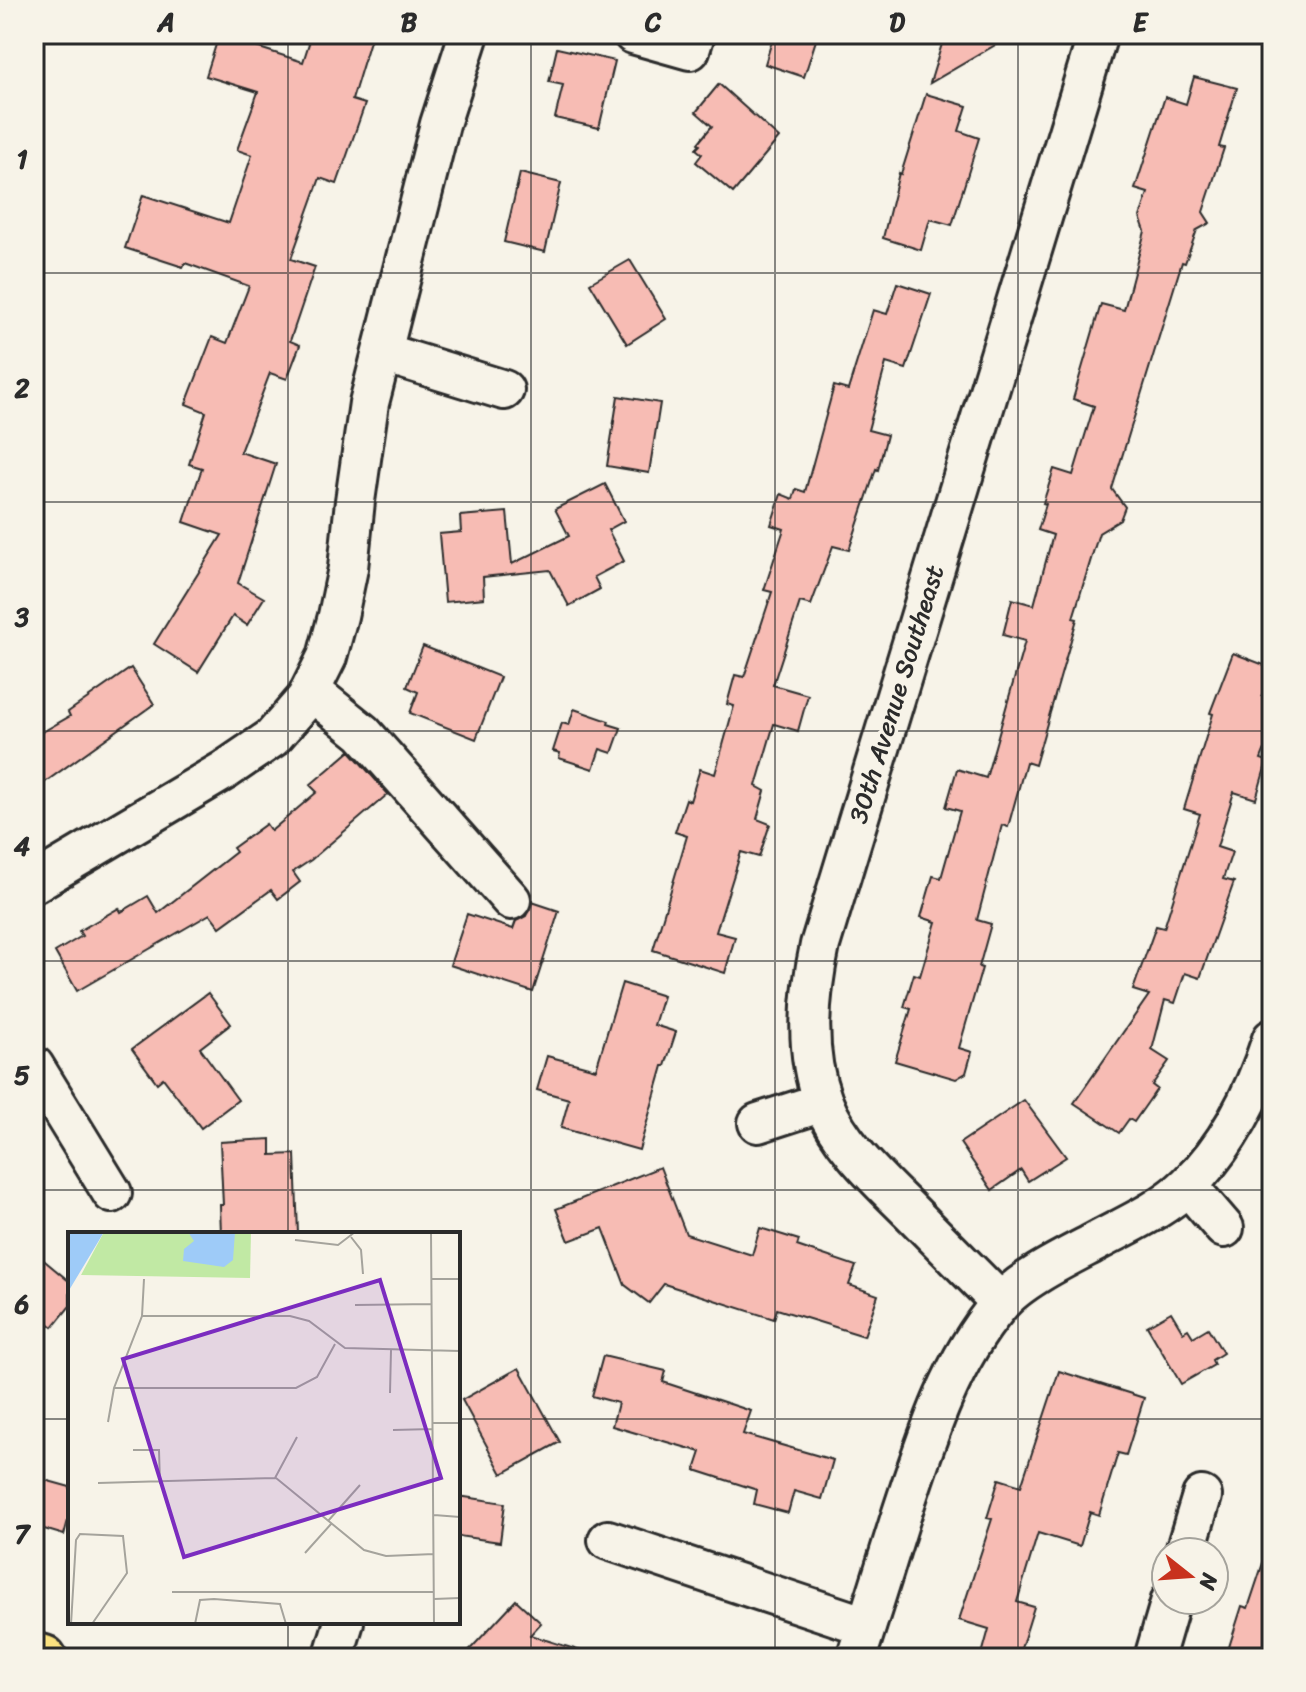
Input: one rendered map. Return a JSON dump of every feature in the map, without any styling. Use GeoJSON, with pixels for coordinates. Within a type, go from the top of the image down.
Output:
{"type":"FeatureCollection","features":[{"type":"Feature","properties":{"kind":"main road"},"geometry":{"type":"LineString","coordinates":[[34,1655],[44,1658]]}},
{"type":"Feature","properties":{"kind":"street"},"geometry":{"type":"LineString","coordinates":[[34,883],[225,770],[272,738],[311,691],[327,657],[348,568],[369,403],[440,124],[469,34]]}},
{"type":"Feature","properties":{"kind":"street"},"geometry":{"type":"LineString","coordinates":[[633,34],[690,50],[695,34]]}},
{"type":"Feature","properties":{"kind":"street","name":"30th Avenue Southeast"},"geometry":{"type":"LineString","coordinates":[[1000,1302],[866,1166],[839,1132],[823,1102],[813,1066],[809,1022],[811,987],[820,945],[1098,34]]}},
{"type":"Feature","properties":{"kind":"street"},"geometry":{"type":"LineString","coordinates":[[384,353],[504,390]]}},
{"type":"Feature","properties":{"kind":"street"},"geometry":{"type":"LineString","coordinates":[[311,691],[363,733],[511,900]]}},
{"type":"Feature","properties":{"kind":"street"},"geometry":{"type":"LineString","coordinates":[[608,1540],[861,1642],[924,1447],[961,1357],[1000,1302],[1051,1266],[1162,1204],[1188,1186],[1239,1119],[1272,1039]]}},
{"type":"Feature","properties":{"kind":"street"},"geometry":{"type":"LineString","coordinates":[[34,1066],[112,1193]]}},
{"type":"Feature","properties":{"kind":"street"},"geometry":{"type":"LineString","coordinates":[[758,1123],[823,1102]]}},
{"type":"Feature","properties":{"kind":"street"},"geometry":{"type":"LineString","coordinates":[[1188,1186],[1224,1228]]}},
{"type":"Feature","properties":{"kind":"street"},"geometry":{"type":"LineString","coordinates":[[1190,1536],[1202,1496]]}},
{"type":"Feature","properties":{"kind":"street"},"geometry":{"type":"LineString","coordinates":[[1154,1658],[1166,1616]]}},
{"type":"Feature","properties":{"kind":"street"},"geometry":{"type":"LineString","coordinates":[[333,1658],[343,1624]]}},
{"type":"Feature","properties":{"kind":"building"},"geometry":{"type":"Polygon","coordinates":[[[312,34],[372,34],[352,100],[365,104],[337,184],[320,178],[291,259],[315,267],[290,341],[300,345],[287,379],[270,373],[240,452],[276,464],[238,583],[264,598],[247,625],[233,616],[198,672],[154,644],[222,535],[184,522],[202,468],[189,464],[206,412],[186,404],[212,337],[227,343],[249,286],[185,263],[183,267],[125,248],[143,195],[229,223],[252,155],[237,150],[258,92],[206,76],[219,35],[303,62],[312,34]]]}},
{"type":"Feature","properties":{"kind":"building"},"geometry":{"type":"Polygon","coordinates":[[[774,34],[818,34],[804,77],[765,64],[774,34]]]}},
{"type":"Feature","properties":{"kind":"building"},"geometry":{"type":"Polygon","coordinates":[[[945,34],[1014,34],[930,83],[945,34]]]}},
{"type":"Feature","properties":{"kind":"building"},"geometry":{"type":"Polygon","coordinates":[[[557,48],[615,61],[599,128],[555,118],[563,85],[549,82],[557,48]]]}},
{"type":"Feature","properties":{"kind":"building"},"geometry":{"type":"Polygon","coordinates":[[[1194,77],[1237,88],[1219,147],[1224,148],[1203,212],[1210,223],[1197,230],[1185,263],[1182,262],[1112,489],[1125,507],[1120,520],[1099,533],[1073,618],[1077,619],[1035,765],[1026,762],[1008,827],[1002,825],[977,920],[991,924],[959,1048],[972,1052],[966,1073],[956,1079],[895,1061],[911,1009],[904,1007],[914,974],[920,976],[936,922],[921,917],[933,876],[941,878],[960,811],[946,807],[957,769],[986,778],[1025,641],[1003,635],[1012,599],[1034,605],[1053,535],[1038,530],[1046,504],[1043,503],[1054,469],[1073,475],[1094,406],[1073,399],[1101,304],[1124,310],[1145,231],[1140,217],[1148,193],[1135,189],[1165,97],[1186,104],[1194,77]]]}},
{"type":"Feature","properties":{"kind":"building"},"geometry":{"type":"Polygon","coordinates":[[[719,84],[779,138],[733,193],[696,162],[702,154],[696,149],[700,145],[698,143],[712,126],[696,112],[719,84]]]}},
{"type":"Feature","properties":{"kind":"building"},"geometry":{"type":"Polygon","coordinates":[[[926,94],[967,106],[959,131],[979,138],[952,225],[930,219],[921,250],[883,238],[899,173],[926,94]]]}},
{"type":"Feature","properties":{"kind":"building"},"geometry":{"type":"Polygon","coordinates":[[[520,173],[561,183],[545,252],[504,242],[520,173]]]}},
{"type":"Feature","properties":{"kind":"building"},"geometry":{"type":"Polygon","coordinates":[[[630,260],[666,319],[627,344],[590,283],[630,260]]]}},
{"type":"Feature","properties":{"kind":"building"},"geometry":{"type":"Polygon","coordinates":[[[897,283],[931,294],[906,369],[886,363],[868,430],[887,435],[878,470],[849,550],[833,546],[811,605],[800,602],[773,685],[808,695],[798,731],[774,724],[756,786],[765,791],[757,819],[770,824],[759,857],[741,852],[716,932],[735,937],[725,973],[653,950],[687,836],[675,832],[686,799],[690,801],[700,769],[715,774],[734,706],[727,704],[735,675],[744,677],[772,592],[764,590],[784,529],[771,525],[781,494],[793,499],[796,489],[805,492],[834,386],[848,390],[873,310],[887,314],[897,283]]]}},
{"type":"Feature","properties":{"kind":"building"},"geometry":{"type":"Polygon","coordinates":[[[618,396],[660,403],[649,473],[607,466],[618,396]]]}},
{"type":"Feature","properties":{"kind":"building"},"geometry":{"type":"Polygon","coordinates":[[[605,484],[624,521],[608,530],[624,561],[594,577],[600,589],[569,606],[550,570],[483,577],[484,598],[445,602],[439,534],[461,532],[460,516],[507,512],[512,564],[569,536],[555,509],[605,484]]]}},
{"type":"Feature","properties":{"kind":"building"},"geometry":{"type":"Polygon","coordinates":[[[423,646],[500,677],[476,739],[410,713],[418,692],[407,687],[423,646]]]}},
{"type":"Feature","properties":{"kind":"building"},"geometry":{"type":"Polygon","coordinates":[[[1233,653],[1272,668],[1262,696],[1272,700],[1272,731],[1261,759],[1267,761],[1256,799],[1234,792],[1217,847],[1232,852],[1223,879],[1234,882],[1200,978],[1185,973],[1175,1003],[1165,1000],[1152,1050],[1169,1061],[1152,1085],[1157,1089],[1134,1122],[1129,1119],[1119,1133],[1074,1103],[1149,995],[1133,990],[1156,926],[1164,928],[1200,814],[1184,809],[1213,714],[1210,713],[1233,653]]]}},
{"type":"Feature","properties":{"kind":"building"},"geometry":{"type":"Polygon","coordinates":[[[131,668],[154,704],[34,790],[34,737],[70,716],[68,712],[131,668]]]}},
{"type":"Feature","properties":{"kind":"building"},"geometry":{"type":"Polygon","coordinates":[[[574,709],[621,728],[612,753],[600,749],[593,769],[559,758],[560,753],[553,751],[562,723],[569,725],[574,709]]]}},
{"type":"Feature","properties":{"kind":"building"},"geometry":{"type":"Polygon","coordinates":[[[350,751],[388,794],[293,872],[300,882],[278,899],[271,890],[220,927],[210,914],[77,991],[55,952],[82,936],[79,931],[119,908],[121,912],[148,896],[158,913],[236,852],[233,848],[266,824],[271,831],[317,792],[310,785],[350,751]]]}},
{"type":"Feature","properties":{"kind":"building"},"geometry":{"type":"Polygon","coordinates":[[[532,902],[559,911],[533,992],[450,965],[467,914],[513,929],[516,921],[526,916],[532,902]]]}},
{"type":"Feature","properties":{"kind":"building"},"geometry":{"type":"Polygon","coordinates":[[[622,983],[663,996],[654,1025],[676,1032],[639,1150],[561,1128],[569,1099],[537,1090],[547,1056],[596,1069],[622,983]]]}},
{"type":"Feature","properties":{"kind":"building"},"geometry":{"type":"Polygon","coordinates":[[[208,993],[231,1024],[200,1048],[238,1100],[201,1128],[163,1078],[157,1083],[132,1049],[208,993]]]}},
{"type":"Feature","properties":{"kind":"building"},"geometry":{"type":"Polygon","coordinates":[[[1024,1100],[1066,1157],[1028,1181],[1021,1170],[992,1190],[960,1143],[1024,1100]]]}},
{"type":"Feature","properties":{"kind":"building"},"geometry":{"type":"Polygon","coordinates":[[[271,1139],[271,1155],[295,1154],[298,1232],[221,1232],[220,1142],[271,1139]]]}},
{"type":"Feature","properties":{"kind":"building"},"geometry":{"type":"Polygon","coordinates":[[[660,1167],[686,1234],[752,1255],[760,1228],[799,1240],[797,1246],[856,1266],[849,1285],[878,1295],[864,1336],[777,1309],[774,1319],[664,1284],[649,1303],[625,1285],[603,1228],[569,1241],[556,1209],[660,1167]]]}},
{"type":"Feature","properties":{"kind":"building"},"geometry":{"type":"Polygon","coordinates":[[[34,1252],[68,1280],[68,1308],[53,1327],[34,1311],[34,1252]]]}},
{"type":"Feature","properties":{"kind":"building"},"geometry":{"type":"Polygon","coordinates":[[[1171,1312],[1183,1332],[1188,1329],[1193,1337],[1208,1328],[1223,1353],[1212,1360],[1214,1365],[1181,1384],[1147,1326],[1171,1312]]]}},
{"type":"Feature","properties":{"kind":"building"},"geometry":{"type":"Polygon","coordinates":[[[603,1356],[666,1371],[663,1382],[751,1411],[743,1434],[833,1460],[822,1499],[794,1491],[788,1513],[754,1504],[757,1490],[695,1470],[701,1452],[612,1426],[618,1403],[592,1396],[603,1356]]]}},
{"type":"Feature","properties":{"kind":"building"},"geometry":{"type":"Polygon","coordinates":[[[519,1368],[560,1442],[502,1474],[462,1400],[519,1368]]]}},
{"type":"Feature","properties":{"kind":"building"},"geometry":{"type":"Polygon","coordinates":[[[1059,1371],[1144,1398],[1126,1455],[1118,1453],[1099,1515],[1090,1512],[1080,1546],[1038,1533],[1017,1602],[1034,1607],[1018,1658],[981,1658],[989,1629],[959,1620],[992,1519],[987,1518],[999,1479],[1021,1486],[1059,1371]]]}},
{"type":"Feature","properties":{"kind":"building"},"geometry":{"type":"Polygon","coordinates":[[[34,1477],[68,1486],[68,1520],[64,1535],[34,1526],[34,1477]]]}},
{"type":"Feature","properties":{"kind":"building"},"geometry":{"type":"Polygon","coordinates":[[[460,1496],[505,1503],[500,1542],[460,1536],[460,1496]]]}},
{"type":"Feature","properties":{"kind":"building"},"geometry":{"type":"Polygon","coordinates":[[[1267,1551],[1272,1552],[1272,1658],[1253,1658],[1228,1650],[1242,1606],[1248,1608],[1267,1551]]]}},
{"type":"Feature","properties":{"kind":"building"},"geometry":{"type":"Polygon","coordinates":[[[516,1600],[541,1623],[530,1635],[584,1652],[583,1658],[462,1658],[516,1600]]]}}]}
